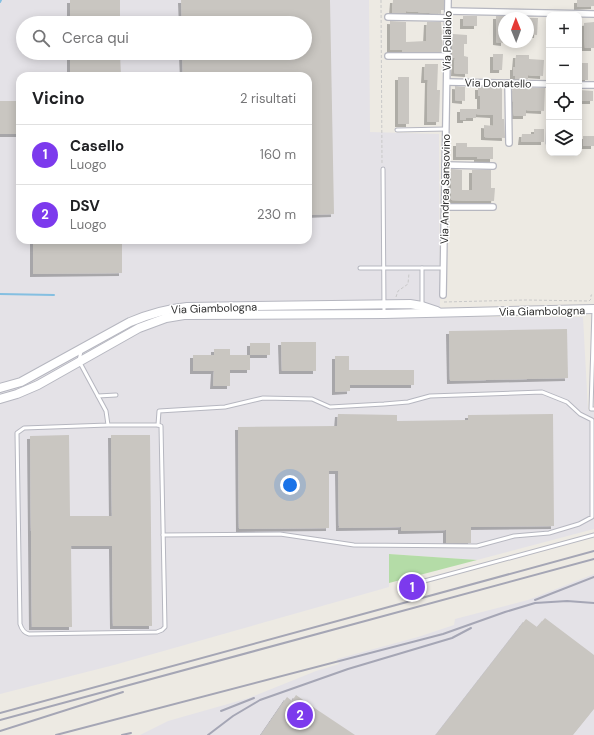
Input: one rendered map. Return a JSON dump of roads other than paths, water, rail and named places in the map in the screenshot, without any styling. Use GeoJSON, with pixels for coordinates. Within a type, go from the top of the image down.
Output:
{"type":"FeatureCollection","features":[{"type":"Feature","properties":{"kind":"street","name":"Via Pollaiolo"},"geometry":{"type":"LineString","coordinates":[[447,82],[448,0]]}},
{"type":"Feature","properties":{"kind":"street"},"geometry":{"type":"LineString","coordinates":[[448,11],[594,14]]}},
{"type":"Feature","properties":{"kind":"street"},"geometry":{"type":"LineString","coordinates":[[388,17],[448,18]]}},
{"type":"Feature","properties":{"kind":"street"},"geometry":{"type":"LineString","coordinates":[[388,56],[447,56]]}},
{"type":"Feature","properties":{"kind":"street","name":"Via Donatello"},"geometry":{"type":"LineString","coordinates":[[447,82],[546,84]]}},
{"type":"Feature","properties":{"kind":"street","name":"Via Andrea Sansovino"},"geometry":{"type":"LineString","coordinates":[[443,295],[447,82]]}},
{"type":"Feature","properties":{"kind":"street"},"geometry":{"type":"LineString","coordinates":[[508,83],[509,143]]}},
{"type":"Feature","properties":{"kind":"street"},"geometry":{"type":"LineString","coordinates":[[582,85],[594,85]]}},
{"type":"Feature","properties":{"kind":"street"},"geometry":{"type":"LineString","coordinates":[[445,165],[493,166]]}},
{"type":"Feature","properties":{"kind":"street"},"geometry":{"type":"LineString","coordinates":[[445,207],[493,207]]}},
{"type":"Feature","properties":{"kind":"street","name":"Via Giambologna"},"geometry":{"type":"LineString","coordinates":[[0,388],[21,382],[130,322],[146,315],[162,311],[187,307],[326,308],[384,307],[410,304],[422,306],[442,313]]}},
{"type":"Feature","properties":{"kind":"street","name":"Via Giambologna"},"geometry":{"type":"LineString","coordinates":[[260,315],[278,311],[326,308]]}},
{"type":"Feature","properties":{"kind":"street","name":"Via Giambologna"},"geometry":{"type":"LineString","coordinates":[[0,399],[38,385],[139,328],[166,318],[184,315],[442,313],[594,309]]}},
{"type":"Feature","properties":{"kind":"lane"},"geometry":{"type":"LineString","coordinates":[[397,130],[446,129]]}},
{"type":"Feature","properties":{"kind":"lane"},"geometry":{"type":"LineString","coordinates":[[383,168],[384,307]]}},
{"type":"Feature","properties":{"kind":"lane"},"geometry":{"type":"LineString","coordinates":[[360,268],[444,268]]}},
{"type":"Feature","properties":{"kind":"lane"},"geometry":{"type":"LineString","coordinates":[[422,268],[422,306]]}},
{"type":"Feature","properties":{"kind":"lane"},"geometry":{"type":"LineString","coordinates":[[593,409],[594,309]]}},
{"type":"Feature","properties":{"kind":"lane"},"geometry":{"type":"LineString","coordinates":[[81,349],[79,362],[106,411],[108,425]]}},
{"type":"Feature","properties":{"kind":"lane"},"geometry":{"type":"LineString","coordinates":[[158,425],[24,428],[17,433],[20,624],[22,631],[30,634],[157,632],[165,627],[163,534],[161,426],[158,425],[159,411],[225,407],[264,398],[312,399],[330,407],[408,402],[430,396],[542,392],[567,402],[580,414],[592,420],[592,518],[579,524],[549,533],[514,536],[477,546],[440,547],[354,545],[280,534],[163,534]]}},
{"type":"Feature","properties":{"kind":"lane"},"geometry":{"type":"LineString","coordinates":[[98,396],[116,395]]}},
{"type":"Feature","properties":{"kind":"lane"},"geometry":{"type":"LineString","coordinates":[[417,583],[594,535]]}},
{"type":"Feature","properties":{"kind":"waterway"},"geometry":{"type":"LineString","coordinates":[[0,294],[54,295]]}},
{"type":"Feature","properties":{"kind":"railway"},"geometry":{"type":"LineString","coordinates":[[0,713],[594,551]]}},
{"type":"Feature","properties":{"kind":"railway"},"geometry":{"type":"LineString","coordinates":[[0,720],[594,559]]}},
{"type":"Feature","properties":{"kind":"railway"},"geometry":{"type":"LineString","coordinates":[[535,600],[594,577]]}},
{"type":"Feature","properties":{"kind":"railway"},"geometry":{"type":"LineString","coordinates":[[56,735],[443,634],[535,603],[567,601],[594,603]]}},
{"type":"Feature","properties":{"kind":"railway"},"geometry":{"type":"LineString","coordinates":[[208,735],[233,716],[260,700],[348,669],[452,638],[471,628]]}},
{"type":"Feature","properties":{"kind":"railway"},"geometry":{"type":"LineString","coordinates":[[0,731],[123,692]]}},
{"type":"Feature","properties":{"kind":"railway"},"geometry":{"type":"LineString","coordinates":[[221,711],[254,698]]}},
{"type":"Feature","properties":{"kind":"railway"},"geometry":{"type":"LineString","coordinates":[[122,735],[131,733]]}},
{"type":"Feature","properties":{"kind":"place","name":"Casello"},"geometry":{"type":"Point","coordinates":[412,587]}},
{"type":"Feature","properties":{"kind":"place","name":"DSV"},"geometry":{"type":"Point","coordinates":[300,715]}}]}
